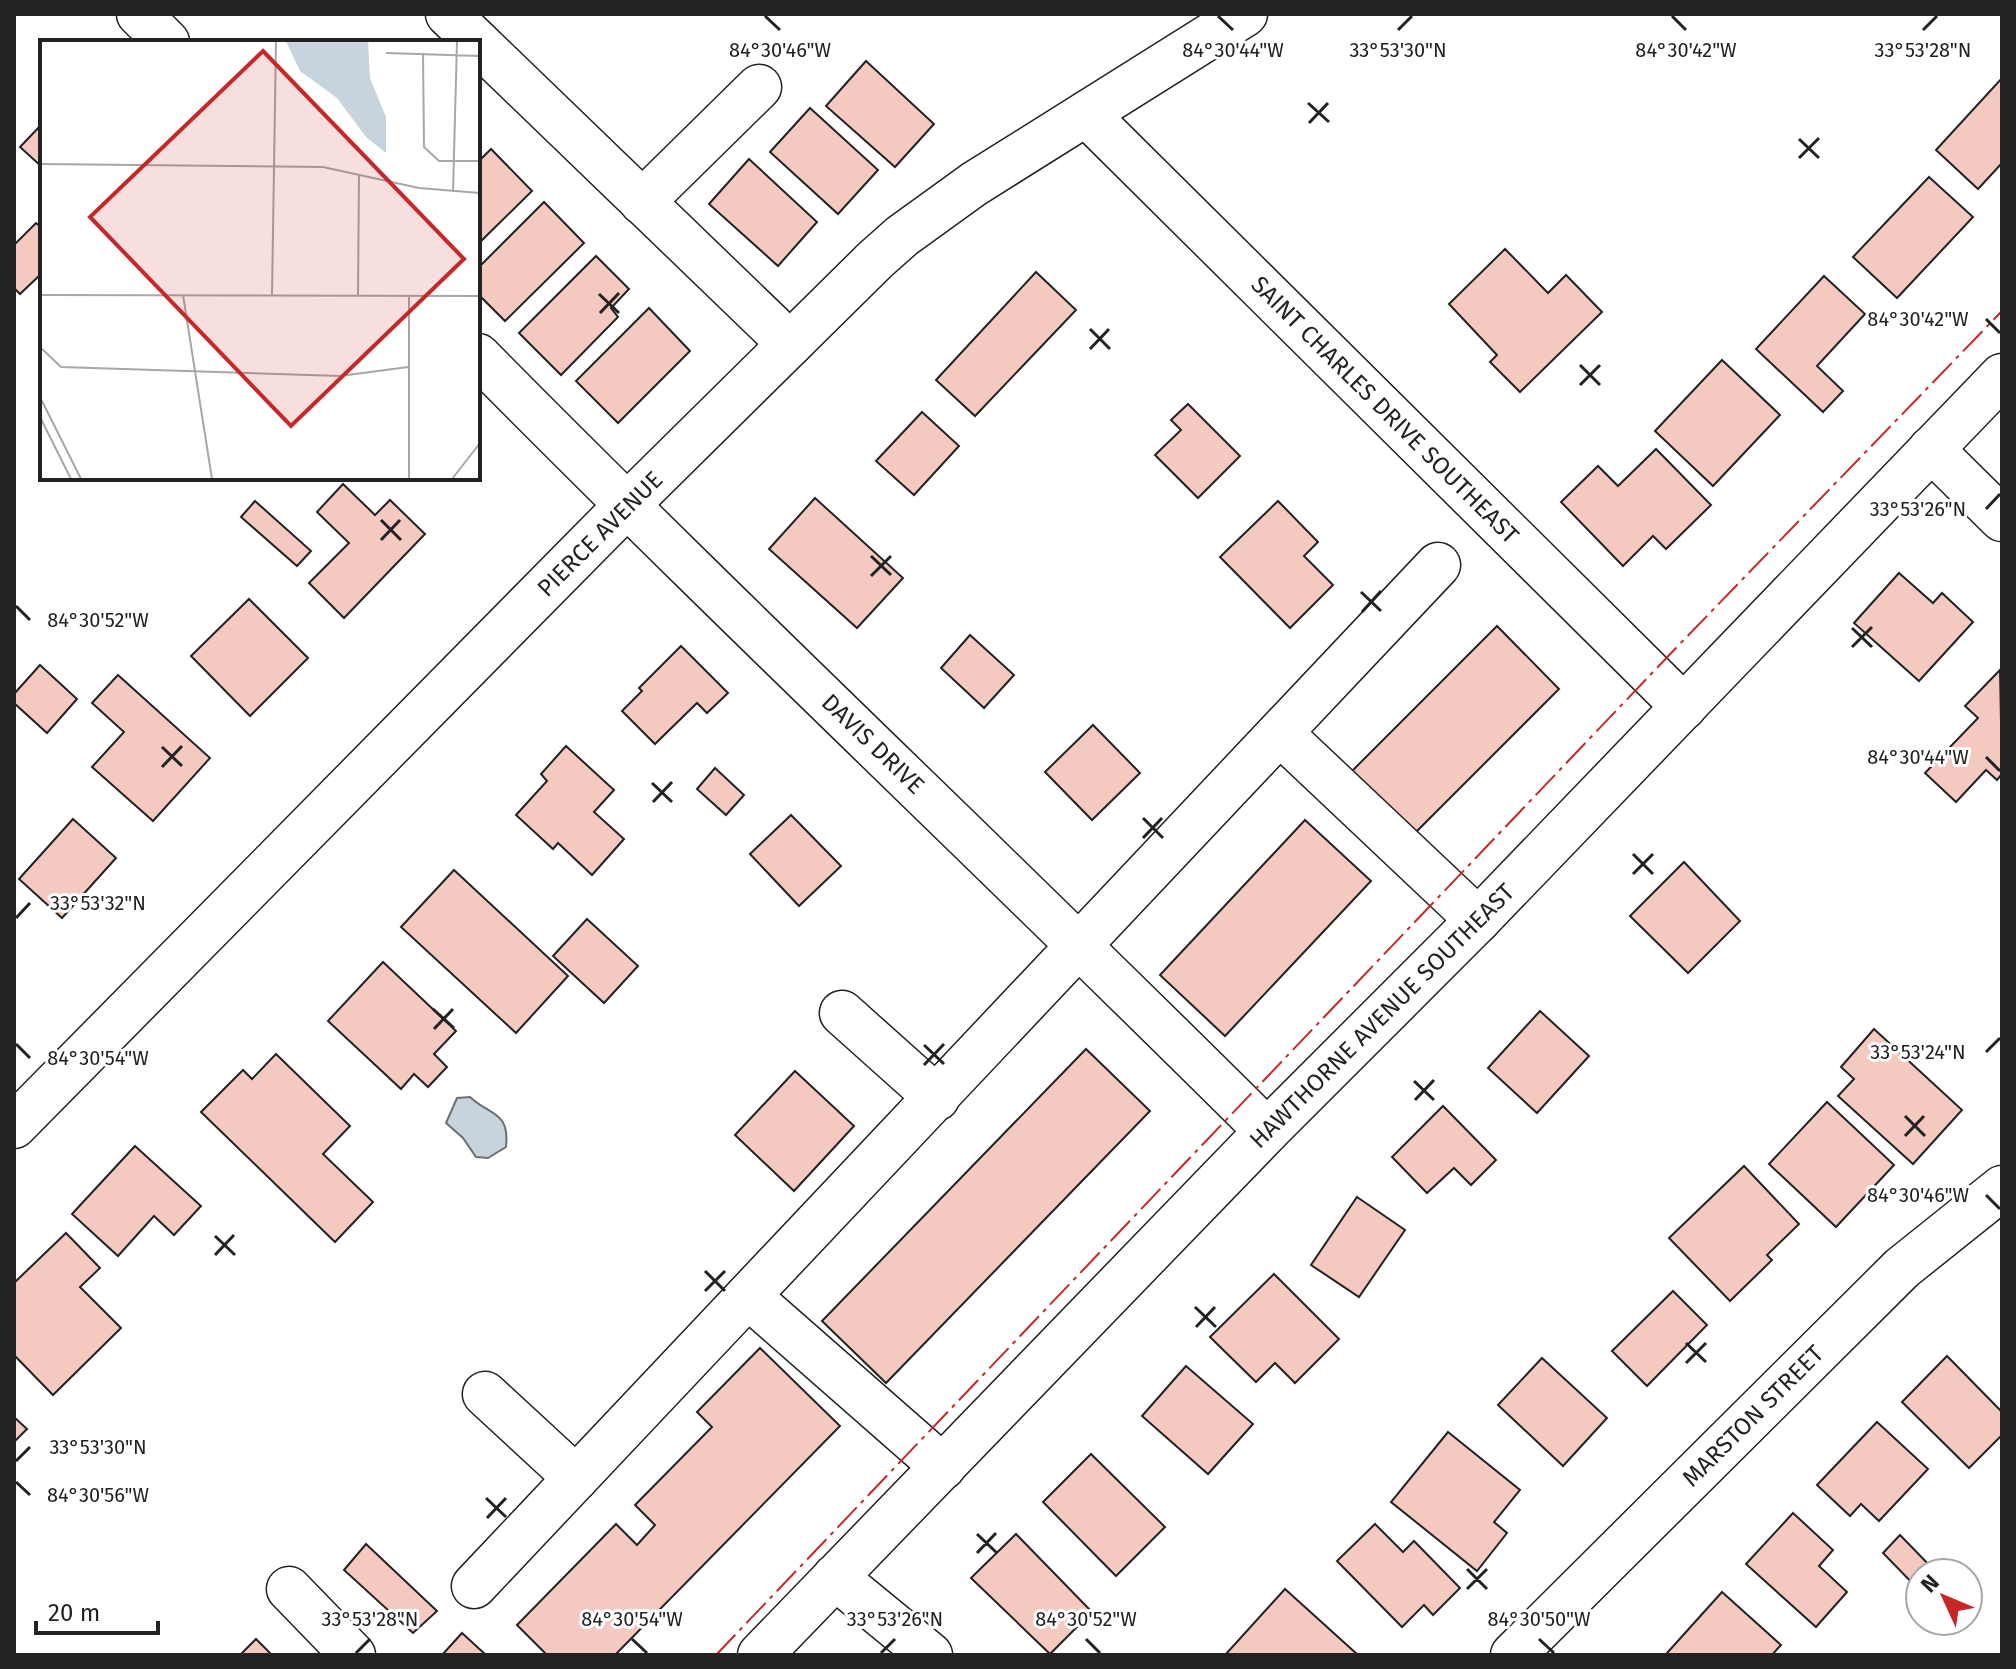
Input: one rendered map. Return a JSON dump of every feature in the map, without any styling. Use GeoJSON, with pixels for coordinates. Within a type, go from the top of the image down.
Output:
{"type":"FeatureCollection","features":[{"type":"Feature","properties":{"kind":"street"},"geometry":{"type":"LineString","coordinates":[[139,14],[165,40]]}},
{"type":"Feature","properties":{"kind":"street"},"geometry":{"type":"LineString","coordinates":[[448,14],[475,40]]}},
{"type":"Feature","properties":{"kind":"street","name":"PIERCE AVENUE"},"geometry":{"type":"LineString","coordinates":[[14,1126],[626,506],[902,236],[974,184],[1245,14]]}},
{"type":"Feature","properties":{"kind":"street"},"geometry":{"type":"LineString","coordinates":[[480,45],[790,344]]}},
{"type":"Feature","properties":{"kind":"street"},"geometry":{"type":"LineString","coordinates":[[642,202],[759,87]]}},
{"type":"Feature","properties":{"kind":"street","name":"SAINT CHARLES DRIVE SOUTHEAST"},"geometry":{"type":"LineString","coordinates":[[1086,114],[1684,707]]}},
{"type":"Feature","properties":{"kind":"street","name":"DAVIS DRIVE"},"geometry":{"type":"LineString","coordinates":[[480,358],[626,506],[1082,946],[1267,1131]]}},
{"type":"Feature","properties":{"kind":"street","name":"HAWTHORNE AVENUE SOUTHEAST"},"geometry":{"type":"LineString","coordinates":[[760,1655],[1267,1131],[1478,920],[2002,376]]}},
{"type":"Feature","properties":{"kind":"street"},"geometry":{"type":"LineString","coordinates":[[1931,449],[2002,519]]}},
{"type":"Feature","properties":{"kind":"street"},"geometry":{"type":"LineString","coordinates":[[474,1586],[1082,946],[1438,565]]}},
{"type":"Feature","properties":{"kind":"street"},"geometry":{"type":"LineString","coordinates":[[1280,733],[1478,920]]}},
{"type":"Feature","properties":{"kind":"street"},"geometry":{"type":"LineString","coordinates":[[842,1013],[937,1098]]}},
{"type":"Feature","properties":{"kind":"street","name":"MARSTON STREET"},"geometry":{"type":"LineString","coordinates":[[1513,1655],[1902,1268],[2002,1188]]}},
{"type":"Feature","properties":{"kind":"street"},"geometry":{"type":"LineString","coordinates":[[748,1296],[943,1467]]}},
{"type":"Feature","properties":{"kind":"street"},"geometry":{"type":"LineString","coordinates":[[485,1394],[576,1478]]}},
{"type":"Feature","properties":{"kind":"street"},"geometry":{"type":"LineString","coordinates":[[835,1577],[930,1655]]}},
{"type":"Feature","properties":{"kind":"street"},"geometry":{"type":"LineString","coordinates":[[289,1589],[353,1655]]}},
{"type":"Feature","properties":{"kind":"shaded area"},"geometry":{"type":"Polygon","coordinates":[[[470,1097],[502,1120],[505,1127],[506,1147],[488,1158],[476,1157],[463,1138],[446,1123],[457,1098],[470,1097]]]}},
{"type":"Feature","properties":{"kind":"building"},"geometry":{"type":"Polygon","coordinates":[[[866,61],[934,124],[895,167],[826,106],[866,61]]]}},
{"type":"Feature","properties":{"kind":"building"},"geometry":{"type":"Polygon","coordinates":[[[2002,78],[2002,163],[1978,189],[1936,150],[2002,78]]]}},
{"type":"Feature","properties":{"kind":"building"},"geometry":{"type":"Polygon","coordinates":[[[810,108],[878,170],[838,214],[770,152],[810,108]]]}},
{"type":"Feature","properties":{"kind":"building"},"geometry":{"type":"Polygon","coordinates":[[[40,126],[40,165],[20,147],[40,126]]]}},
{"type":"Feature","properties":{"kind":"building"},"geometry":{"type":"Polygon","coordinates":[[[491,149],[532,191],[480,242],[480,160],[491,149]]]}},
{"type":"Feature","properties":{"kind":"building"},"geometry":{"type":"Polygon","coordinates":[[[749,159],[817,222],[778,266],[709,204],[749,159]]]}},
{"type":"Feature","properties":{"kind":"building"},"geometry":{"type":"Polygon","coordinates":[[[1929,177],[1973,217],[1897,298],[1853,257],[1929,177]]]}},
{"type":"Feature","properties":{"kind":"building"},"geometry":{"type":"Polygon","coordinates":[[[544,202],[584,243],[505,321],[480,296],[480,266],[544,202]]]}},
{"type":"Feature","properties":{"kind":"building"},"geometry":{"type":"Polygon","coordinates":[[[36,223],[40,226],[40,275],[20,294],[14,288],[14,245],[36,223]]]}},
{"type":"Feature","properties":{"kind":"building"},"geometry":{"type":"Polygon","coordinates":[[[1505,249],[1548,293],[1566,275],[1602,312],[1520,392],[1490,362],[1497,355],[1449,304],[1505,249]]]}},
{"type":"Feature","properties":{"kind":"building"},"geometry":{"type":"Polygon","coordinates":[[[596,256],[629,289],[611,308],[618,317],[561,375],[519,333],[596,256]]]}},
{"type":"Feature","properties":{"kind":"building"},"geometry":{"type":"Polygon","coordinates":[[[1036,272],[1076,310],[975,416],[936,380],[1036,272]]]}},
{"type":"Feature","properties":{"kind":"building"},"geometry":{"type":"Polygon","coordinates":[[[1824,276],[1865,314],[1817,366],[1843,391],[1823,412],[1756,349],[1824,276]]]}},
{"type":"Feature","properties":{"kind":"building"},"geometry":{"type":"Polygon","coordinates":[[[649,308],[690,351],[618,423],[576,381],[649,308]]]}},
{"type":"Feature","properties":{"kind":"building"},"geometry":{"type":"Polygon","coordinates":[[[1722,360],[1780,415],[1713,486],[1655,431],[1722,360]]]}},
{"type":"Feature","properties":{"kind":"building"},"geometry":{"type":"Polygon","coordinates":[[[1188,404],[1240,456],[1198,498],[1155,455],[1181,430],[1171,420],[1188,404]]]}},
{"type":"Feature","properties":{"kind":"building"},"geometry":{"type":"Polygon","coordinates":[[[922,412],[959,446],[914,495],[876,461],[922,412]]]}},
{"type":"Feature","properties":{"kind":"building"},"geometry":{"type":"Polygon","coordinates":[[[1656,449],[1711,505],[1666,549],[1653,536],[1623,566],[1561,502],[1598,466],[1618,486],[1656,449]]]}},
{"type":"Feature","properties":{"kind":"building"},"geometry":{"type":"Polygon","coordinates":[[[343,484],[375,515],[390,500],[425,534],[344,618],[309,583],[349,543],[317,512],[343,484]]]}},
{"type":"Feature","properties":{"kind":"building"},"geometry":{"type":"Polygon","coordinates":[[[815,498],[903,578],[857,628],[769,549],[815,498]]]}},
{"type":"Feature","properties":{"kind":"building"},"geometry":{"type":"Polygon","coordinates":[[[255,501],[311,551],[297,566],[241,517],[255,501]]]}},
{"type":"Feature","properties":{"kind":"building"},"geometry":{"type":"Polygon","coordinates":[[[1278,501],[1318,542],[1304,556],[1333,585],[1290,628],[1220,557],[1278,501]]]}},
{"type":"Feature","properties":{"kind":"building"},"geometry":{"type":"Polygon","coordinates":[[[1899,573],[1933,603],[1942,593],[1973,622],[1919,681],[1854,623],[1899,573]]]}},
{"type":"Feature","properties":{"kind":"building"},"geometry":{"type":"Polygon","coordinates":[[[249,599],[308,658],[250,716],[191,656],[249,599]]]}},
{"type":"Feature","properties":{"kind":"building"},"geometry":{"type":"Polygon","coordinates":[[[1497,626],[1559,689],[1414,834],[1352,771],[1497,626]]]}},
{"type":"Feature","properties":{"kind":"building"},"geometry":{"type":"Polygon","coordinates":[[[970,635],[1014,675],[984,708],[941,668],[970,635]]]}},
{"type":"Feature","properties":{"kind":"building"},"geometry":{"type":"Polygon","coordinates":[[[681,646],[728,693],[707,713],[697,703],[655,744],[622,711],[642,691],[639,688],[681,646]]]}},
{"type":"Feature","properties":{"kind":"building"},"geometry":{"type":"Polygon","coordinates":[[[40,665],[77,699],[47,733],[14,703],[14,694],[40,665]]]}},
{"type":"Feature","properties":{"kind":"building"},"geometry":{"type":"Polygon","coordinates":[[[2000,670],[2002,774],[1997,780],[1986,770],[1956,802],[1925,773],[1978,718],[1965,706],[2000,670]]]}},
{"type":"Feature","properties":{"kind":"building"},"geometry":{"type":"Polygon","coordinates":[[[118,675],[210,758],[153,821],[92,767],[124,732],[92,703],[118,675]]]}},
{"type":"Feature","properties":{"kind":"building"},"geometry":{"type":"Polygon","coordinates":[[[1093,725],[1140,773],[1092,820],[1045,772],[1093,725]]]}},
{"type":"Feature","properties":{"kind":"building"},"geometry":{"type":"Polygon","coordinates":[[[566,746],[614,790],[594,812],[624,839],[592,875],[558,843],[553,849],[516,815],[547,781],[541,774],[566,746]]]}},
{"type":"Feature","properties":{"kind":"building"},"geometry":{"type":"Polygon","coordinates":[[[715,768],[744,795],[726,815],[697,789],[715,768]]]}},
{"type":"Feature","properties":{"kind":"building"},"geometry":{"type":"Polygon","coordinates":[[[791,815],[841,866],[799,906],[750,854],[791,815]]]}},
{"type":"Feature","properties":{"kind":"building"},"geometry":{"type":"Polygon","coordinates":[[[73,819],[116,858],[62,918],[19,879],[73,819]]]}},
{"type":"Feature","properties":{"kind":"building"},"geometry":{"type":"Polygon","coordinates":[[[1305,820],[1371,881],[1225,1036],[1160,975],[1305,820]]]}},
{"type":"Feature","properties":{"kind":"building"},"geometry":{"type":"Polygon","coordinates":[[[1684,862],[1740,921],[1688,973],[1630,916],[1684,862]]]}},
{"type":"Feature","properties":{"kind":"building"},"geometry":{"type":"Polygon","coordinates":[[[454,870],[568,976],[516,1033],[401,927],[454,870]]]}},
{"type":"Feature","properties":{"kind":"building"},"geometry":{"type":"Polygon","coordinates":[[[587,919],[638,966],[604,1003],[553,956],[587,919]]]}},
{"type":"Feature","properties":{"kind":"building"},"geometry":{"type":"Polygon","coordinates":[[[383,962],[456,1031],[434,1054],[447,1067],[428,1087],[414,1074],[401,1089],[328,1021],[383,962]]]}},
{"type":"Feature","properties":{"kind":"building"},"geometry":{"type":"Polygon","coordinates":[[[1540,1011],[1589,1056],[1537,1113],[1488,1068],[1540,1011]]]}},
{"type":"Feature","properties":{"kind":"building"},"geometry":{"type":"Polygon","coordinates":[[[1874,1029],[1962,1110],[1913,1164],[1838,1096],[1854,1079],[1841,1067],[1874,1029]]]}},
{"type":"Feature","properties":{"kind":"building"},"geometry":{"type":"Polygon","coordinates":[[[1086,1049],[1150,1111],[886,1383],[822,1321],[1086,1049]]]}},
{"type":"Feature","properties":{"kind":"building"},"geometry":{"type":"Polygon","coordinates":[[[276,1054],[350,1126],[323,1154],[373,1202],[335,1242],[201,1112],[243,1070],[252,1079],[276,1054]]]}},
{"type":"Feature","properties":{"kind":"building"},"geometry":{"type":"Polygon","coordinates":[[[795,1071],[854,1126],[794,1191],[735,1135],[795,1071]]]}},
{"type":"Feature","properties":{"kind":"building"},"geometry":{"type":"Polygon","coordinates":[[[1827,1102],[1894,1165],[1836,1227],[1769,1164],[1827,1102]]]}},
{"type":"Feature","properties":{"kind":"building"},"geometry":{"type":"Polygon","coordinates":[[[1443,1106],[1496,1160],[1471,1185],[1454,1168],[1427,1193],[1392,1157],[1443,1106]]]}},
{"type":"Feature","properties":{"kind":"building"},"geometry":{"type":"Polygon","coordinates":[[[135,1146],[201,1206],[174,1235],[154,1216],[118,1256],[72,1214],[135,1146]]]}},
{"type":"Feature","properties":{"kind":"building"},"geometry":{"type":"Polygon","coordinates":[[[1744,1166],[1799,1224],[1767,1255],[1772,1260],[1730,1301],[1669,1238],[1744,1166]]]}},
{"type":"Feature","properties":{"kind":"building"},"geometry":{"type":"Polygon","coordinates":[[[1357,1197],[1405,1230],[1359,1297],[1311,1265],[1357,1197]]]}},
{"type":"Feature","properties":{"kind":"building"},"geometry":{"type":"Polygon","coordinates":[[[66,1233],[100,1268],[80,1287],[121,1328],[53,1395],[14,1355],[14,1283],[66,1233]]]}},
{"type":"Feature","properties":{"kind":"building"},"geometry":{"type":"Polygon","coordinates":[[[1274,1274],[1339,1339],[1295,1383],[1275,1363],[1256,1382],[1210,1337],[1274,1274]]]}},
{"type":"Feature","properties":{"kind":"building"},"geometry":{"type":"Polygon","coordinates":[[[1673,1291],[1707,1325],[1647,1386],[1612,1351],[1673,1291]]]}},
{"type":"Feature","properties":{"kind":"building"},"geometry":{"type":"Polygon","coordinates":[[[760,1348],[840,1426],[615,1655],[547,1655],[517,1625],[616,1524],[637,1545],[655,1525],[635,1505],[712,1427],[697,1412],[760,1348]]]}},
{"type":"Feature","properties":{"kind":"building"},"geometry":{"type":"Polygon","coordinates":[[[1947,1356],[2002,1412],[2002,1435],[1969,1468],[1902,1402],[1947,1356]]]}},
{"type":"Feature","properties":{"kind":"building"},"geometry":{"type":"Polygon","coordinates":[[[1542,1358],[1607,1418],[1563,1466],[1498,1405],[1542,1358]]]}},
{"type":"Feature","properties":{"kind":"building"},"geometry":{"type":"Polygon","coordinates":[[[1186,1366],[1253,1424],[1208,1474],[1142,1416],[1186,1366]]]}},
{"type":"Feature","properties":{"kind":"building"},"geometry":{"type":"Polygon","coordinates":[[[14,1417],[27,1429],[14,1442],[14,1417]]]}},
{"type":"Feature","properties":{"kind":"building"},"geometry":{"type":"Polygon","coordinates":[[[1877,1422],[1928,1469],[1879,1521],[1861,1504],[1850,1516],[1817,1485],[1877,1422]]]}},
{"type":"Feature","properties":{"kind":"building"},"geometry":{"type":"Polygon","coordinates":[[[1448,1432],[1520,1490],[1494,1522],[1507,1533],[1477,1571],[1391,1502],[1448,1432]]]}},
{"type":"Feature","properties":{"kind":"building"},"geometry":{"type":"Polygon","coordinates":[[[1091,1454],[1165,1527],[1116,1576],[1043,1502],[1091,1454]]]}},
{"type":"Feature","properties":{"kind":"building"},"geometry":{"type":"Polygon","coordinates":[[[1793,1513],[1833,1550],[1819,1566],[1847,1592],[1816,1627],[1746,1564],[1793,1513]]]}},
{"type":"Feature","properties":{"kind":"building"},"geometry":{"type":"Polygon","coordinates":[[[1375,1524],[1403,1552],[1414,1541],[1460,1588],[1433,1615],[1424,1605],[1402,1627],[1337,1561],[1375,1524]]]}},
{"type":"Feature","properties":{"kind":"building"},"geometry":{"type":"Polygon","coordinates":[[[1016,1534],[1092,1612],[1050,1654],[971,1578],[1016,1534]]]}},
{"type":"Feature","properties":{"kind":"building"},"geometry":{"type":"Polygon","coordinates":[[[1900,1535],[1921,1557],[1904,1557],[1904,1575],[1883,1553],[1900,1535]]]}},
{"type":"Feature","properties":{"kind":"building"},"geometry":{"type":"Polygon","coordinates":[[[366,1544],[437,1611],[413,1633],[344,1570],[366,1544]]]}},
{"type":"Feature","properties":{"kind":"building"},"geometry":{"type":"Polygon","coordinates":[[[1285,1589],[1358,1655],[1225,1655],[1285,1589]]]}},
{"type":"Feature","properties":{"kind":"building"},"geometry":{"type":"Polygon","coordinates":[[[1722,1592],[1781,1645],[1772,1655],[1669,1655],[1667,1653],[1722,1592]]]}},
{"type":"Feature","properties":{"kind":"building"},"geometry":{"type":"Polygon","coordinates":[[[462,1633],[486,1655],[442,1655],[462,1633]]]}},
{"type":"Feature","properties":{"kind":"building"},"geometry":{"type":"Polygon","coordinates":[[[256,1639],[272,1655],[240,1655],[256,1639]]]}},
{"type":"Feature","properties":{"kind":"power"},"geometry":{"type":"LineString","coordinates":[[716,1655],[1675,649],[2002,311]]}}]}
